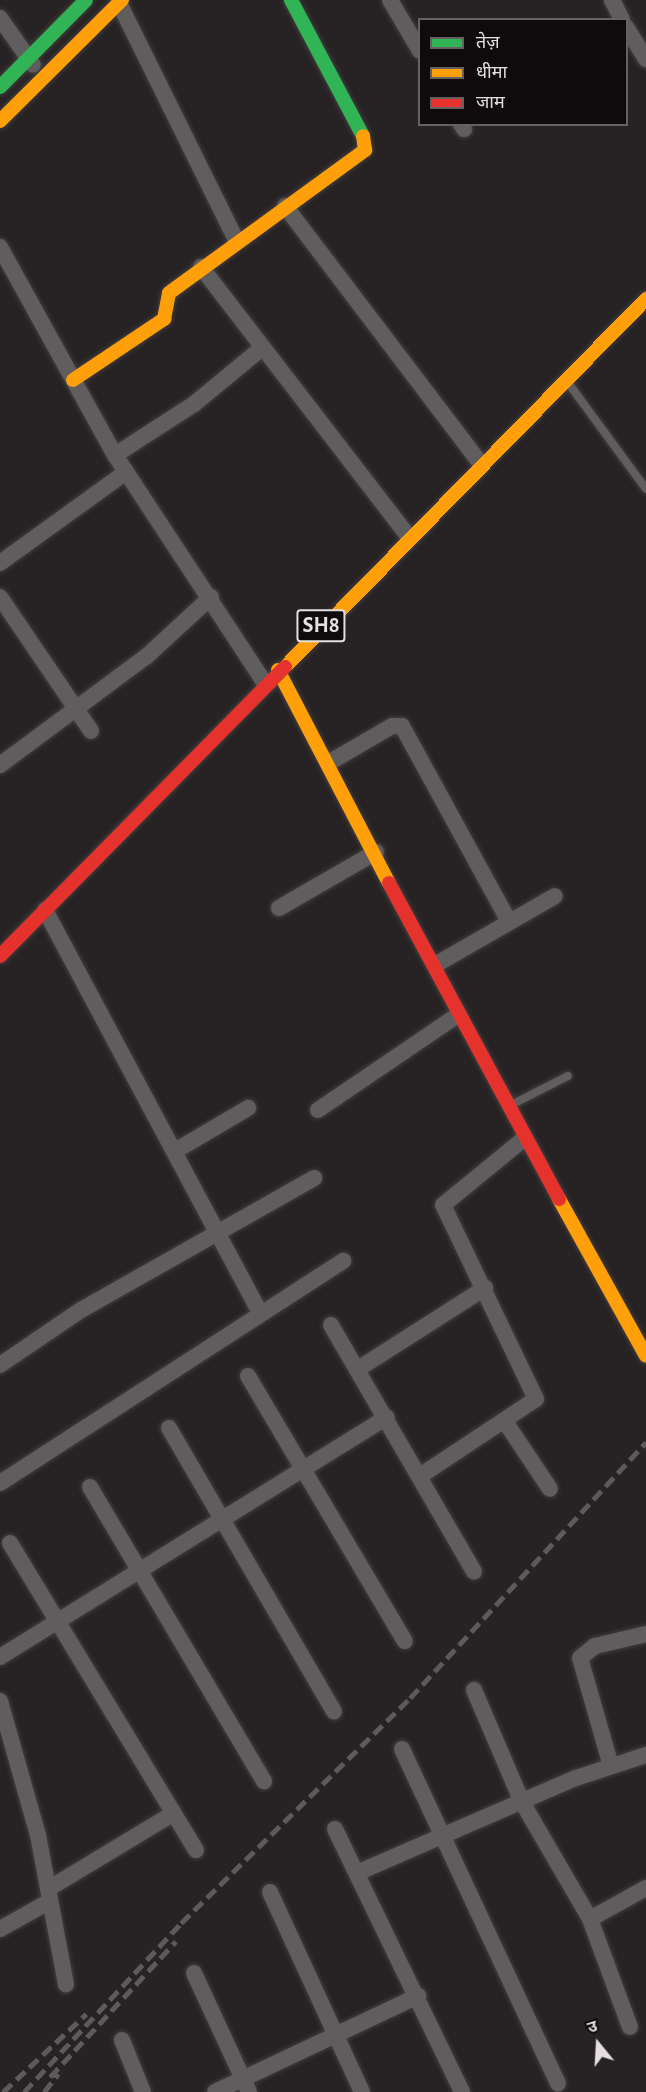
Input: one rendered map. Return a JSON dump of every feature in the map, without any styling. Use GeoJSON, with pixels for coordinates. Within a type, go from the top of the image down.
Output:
{"type":"FeatureCollection","features":[{"type":"Feature","properties":{"kind":"street"},"geometry":{"type":"LineString","coordinates":[[0,87],[86,0]]}},
{"type":"Feature","properties":{"kind":"street"},"geometry":{"type":"LineString","coordinates":[[73,380],[161,322],[166,296],[236,240],[360,154],[367,144],[291,0]]}},
{"type":"Feature","properties":{"kind":"street"},"geometry":{"type":"LineString","coordinates":[[390,0],[418,48]]}},
{"type":"Feature","properties":{"kind":"street"},"geometry":{"type":"LineString","coordinates":[[612,0],[621,18]]}},
{"type":"Feature","properties":{"kind":"street"},"geometry":{"type":"LineString","coordinates":[[0,121],[120,2],[236,240]]}},
{"type":"Feature","properties":{"kind":"street"},"geometry":{"type":"LineString","coordinates":[[0,18],[42,78]]}},
{"type":"Feature","properties":{"kind":"street"},"geometry":{"type":"LineString","coordinates":[[628,29],[646,58]]}},
{"type":"Feature","properties":{"kind":"street"},"geometry":{"type":"LineString","coordinates":[[285,206],[481,464]]}},
{"type":"Feature","properties":{"kind":"street"},"geometry":{"type":"LineString","coordinates":[[0,247],[5,270],[73,380],[115,455],[211,597],[265,683]]}},
{"type":"Feature","properties":{"kind":"street"},"geometry":{"type":"LineString","coordinates":[[201,267],[410,538]]}},
{"type":"Feature","properties":{"kind":"street","name":"SH8"},"geometry":{"type":"LineString","coordinates":[[0,956],[265,683],[646,299]]}},
{"type":"Feature","properties":{"kind":"street"},"geometry":{"type":"LineString","coordinates":[[115,455],[194,404],[262,348]]}},
{"type":"Feature","properties":{"kind":"street"},"geometry":{"type":"LineString","coordinates":[[0,563],[126,471]]}},
{"type":"Feature","properties":{"kind":"street"},"geometry":{"type":"LineString","coordinates":[[0,597],[91,731]]}},
{"type":"Feature","properties":{"kind":"street"},"geometry":{"type":"LineString","coordinates":[[0,765],[147,656],[211,597]]}},
{"type":"Feature","properties":{"kind":"street"},"geometry":{"type":"LineString","coordinates":[[278,670],[330,762],[435,965],[458,1015],[646,1356]]}},
{"type":"Feature","properties":{"kind":"street"},"geometry":{"type":"LineString","coordinates":[[330,762],[392,726],[402,726],[508,920]]}},
{"type":"Feature","properties":{"kind":"street"},"geometry":{"type":"LineString","coordinates":[[279,908],[376,852]]}},
{"type":"Feature","properties":{"kind":"street"},"geometry":{"type":"LineString","coordinates":[[435,965],[508,920],[555,896]]}},
{"type":"Feature","properties":{"kind":"street"},"geometry":{"type":"LineString","coordinates":[[45,910],[259,1311]]}},
{"type":"Feature","properties":{"kind":"street"},"geometry":{"type":"LineString","coordinates":[[318,1110],[458,1015]]}},
{"type":"Feature","properties":{"kind":"street"},"geometry":{"type":"LineString","coordinates":[[175,1151],[248,1108]]}},
{"type":"Feature","properties":{"kind":"street"},"geometry":{"type":"LineString","coordinates":[[420,1476],[531,1406],[537,1394],[443,1205],[525,1138]]}},
{"type":"Feature","properties":{"kind":"street"},"geometry":{"type":"LineString","coordinates":[[0,1365],[216,1229],[314,1178]]}},
{"type":"Feature","properties":{"kind":"street"},"geometry":{"type":"LineString","coordinates":[[0,1483],[259,1311],[343,1261]]}},
{"type":"Feature","properties":{"kind":"street"},"geometry":{"type":"LineString","coordinates":[[358,1369],[485,1288]]}},
{"type":"Feature","properties":{"kind":"street"},"geometry":{"type":"LineString","coordinates":[[332,1325],[387,1417],[474,1572]]}},
{"type":"Feature","properties":{"kind":"street"},"geometry":{"type":"LineString","coordinates":[[248,1376],[405,1641]]}},
{"type":"Feature","properties":{"kind":"street"},"geometry":{"type":"LineString","coordinates":[[0,1657],[138,1568],[387,1417]]}},
{"type":"Feature","properties":{"kind":"street"},"geometry":{"type":"LineString","coordinates":[[506,1423],[550,1489]]}},
{"type":"Feature","properties":{"kind":"street"},"geometry":{"type":"LineString","coordinates":[[169,1428],[334,1712]]}},
{"type":"Feature","properties":{"kind":"street"},"geometry":{"type":"LineString","coordinates":[[90,1487],[264,1780]]}},
{"type":"Feature","properties":{"kind":"street"},"geometry":{"type":"LineString","coordinates":[[10,1543],[196,1850]]}},
{"type":"Feature","properties":{"kind":"street"},"geometry":{"type":"LineString","coordinates":[[611,1766],[580,1658],[596,1646],[646,1634]]}},
{"type":"Feature","properties":{"kind":"street"},"geometry":{"type":"LineString","coordinates":[[474,1690],[522,1802],[590,1919],[630,2027]]}},
{"type":"Feature","properties":{"kind":"street"},"geometry":{"type":"LineString","coordinates":[[0,1701],[49,1895],[66,1984]]}},
{"type":"Feature","properties":{"kind":"street"},"geometry":{"type":"LineString","coordinates":[[402,1749],[558,2083]]}},
{"type":"Feature","properties":{"kind":"street"},"geometry":{"type":"LineString","coordinates":[[357,1873],[522,1802],[611,1766],[646,1755]]}},
{"type":"Feature","properties":{"kind":"street"},"geometry":{"type":"LineString","coordinates":[[0,1929],[174,1813]]}},
{"type":"Feature","properties":{"kind":"street"},"geometry":{"type":"LineString","coordinates":[[336,1829],[462,2092]]}},
{"type":"Feature","properties":{"kind":"street"},"geometry":{"type":"LineString","coordinates":[[590,1919],[646,1888]]}},
{"type":"Feature","properties":{"kind":"street"},"geometry":{"type":"LineString","coordinates":[[270,1892],[362,2092]]}},
{"type":"Feature","properties":{"kind":"street"},"geometry":{"type":"LineString","coordinates":[[194,1973],[246,2086]]}},
{"type":"Feature","properties":{"kind":"street"},"geometry":{"type":"LineString","coordinates":[[215,2092],[246,2086],[335,2036],[418,1996]]}},
{"type":"Feature","properties":{"kind":"street"},"geometry":{"type":"LineString","coordinates":[[122,2040],[143,2092]]}},
{"type":"Feature","properties":{"kind":"lane"},"geometry":{"type":"LineString","coordinates":[[566,378],[646,489]]}},
{"type":"Feature","properties":{"kind":"lane"},"geometry":{"type":"LineString","coordinates":[[508,1106],[568,1076]]}},
{"type":"Feature","properties":{"kind":"railway"},"geometry":{"type":"LineString","coordinates":[[24,2092],[181,1923],[410,1698],[646,1442]]}},
{"type":"Feature","properties":{"kind":"railway"},"geometry":{"type":"LineString","coordinates":[[50,2077],[176,1941]]}},
{"type":"Feature","properties":{"kind":"railway"},"geometry":{"type":"LineString","coordinates":[[3,2092],[86,2014]]}},
{"type":"Feature","properties":{"kind":"railway"},"geometry":{"type":"LineString","coordinates":[[44,2092],[58,2074]]}},
{"type":"Feature","properties":{"kind":"traffic: fast"},"geometry":{"type":"LineString","coordinates":[[0,87],[86,0]]}},
{"type":"Feature","properties":{"kind":"traffic: fast"},"geometry":{"type":"LineString","coordinates":[[291,0],[363,136]]}},
{"type":"Feature","properties":{"kind":"traffic: slow"},"geometry":{"type":"LineString","coordinates":[[0,121],[122,0]]}},
{"type":"Feature","properties":{"kind":"traffic: slow"},"geometry":{"type":"LineString","coordinates":[[73,380],[164,319],[169,293],[365,150],[363,136]]}},
{"type":"Feature","properties":{"kind":"traffic: slow"},"geometry":{"type":"LineString","coordinates":[[285,667],[646,299]]}},
{"type":"Feature","properties":{"kind":"traffic: slow"},"geometry":{"type":"LineString","coordinates":[[278,670],[389,883]]}},
{"type":"Feature","properties":{"kind":"traffic: slow"},"geometry":{"type":"LineString","coordinates":[[559,1199],[646,1356]]}},
{"type":"Feature","properties":{"kind":"traffic: jam"},"geometry":{"type":"LineString","coordinates":[[0,956],[285,667]]}},
{"type":"Feature","properties":{"kind":"traffic: jam"},"geometry":{"type":"LineString","coordinates":[[389,883],[559,1199]]}}]}
